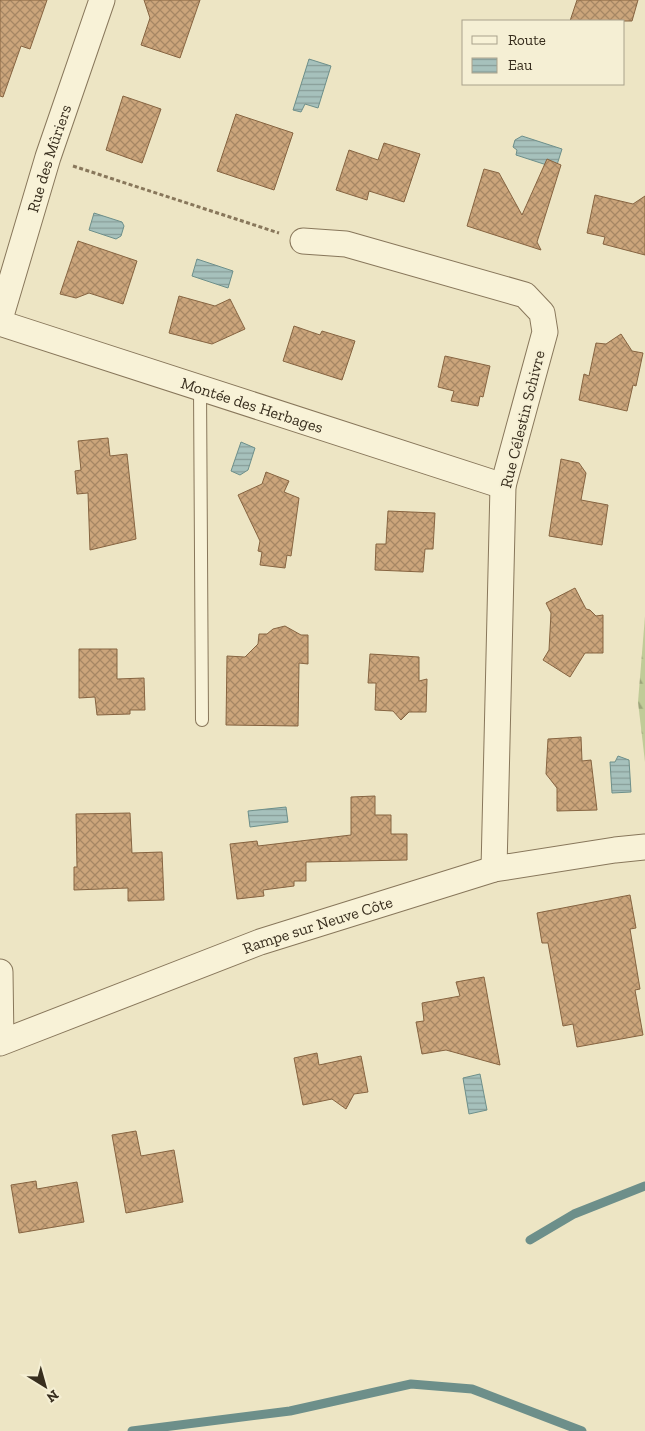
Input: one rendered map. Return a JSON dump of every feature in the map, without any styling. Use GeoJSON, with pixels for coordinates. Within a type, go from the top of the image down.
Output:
{"type":"FeatureCollection","features":[{"type":"Feature","properties":{"kind":"street","name":"Rue des Mûriers"},"geometry":{"type":"LineString","coordinates":[[0,319],[48,157],[102,0]]}},
{"type":"Feature","properties":{"kind":"street","name":"Rue Célestin Schivre"},"geometry":{"type":"LineString","coordinates":[[303,241],[346,244],[525,295],[542,313],[545,332],[503,486],[494,869]]}},
{"type":"Feature","properties":{"kind":"street","name":"Montée des Herbages"},"geometry":{"type":"LineString","coordinates":[[0,323],[503,486]]}},
{"type":"Feature","properties":{"kind":"street","name":"Rampe sur Neuve Côte"},"geometry":{"type":"LineString","coordinates":[[1,1042],[260,942],[494,869],[645,847]]}},
{"type":"Feature","properties":{"kind":"street"},"geometry":{"type":"LineString","coordinates":[[0,972],[1,1042]]}},
{"type":"Feature","properties":{"kind":"lane"},"geometry":{"type":"LineString","coordinates":[[200,388],[202,720]]}},
{"type":"Feature","properties":{"kind":"path"},"geometry":{"type":"LineString","coordinates":[[48,157],[303,241]]}},
{"type":"Feature","properties":{"kind":"green space"},"geometry":{"type":"Polygon","coordinates":[[[645,616],[645,762],[638,702],[645,616]]]}},
{"type":"Feature","properties":{"kind":"water"},"geometry":{"type":"Polygon","coordinates":[[[309,59],[331,66],[318,108],[305,104],[301,112],[293,110],[309,59]]]}},
{"type":"Feature","properties":{"kind":"water"},"geometry":{"type":"Polygon","coordinates":[[[522,136],[562,149],[556,168],[516,155],[517,150],[513,147],[515,140],[522,136]]]}},
{"type":"Feature","properties":{"kind":"water"},"geometry":{"type":"Polygon","coordinates":[[[94,213],[122,222],[124,226],[121,236],[116,239],[89,230],[94,213]]]}},
{"type":"Feature","properties":{"kind":"water"},"geometry":{"type":"Polygon","coordinates":[[[197,259],[233,271],[228,288],[192,276],[197,259]]]}},
{"type":"Feature","properties":{"kind":"water"},"geometry":{"type":"Polygon","coordinates":[[[241,442],[255,448],[248,470],[240,475],[231,471],[241,442]]]}},
{"type":"Feature","properties":{"kind":"water"},"geometry":{"type":"Polygon","coordinates":[[[618,756],[629,760],[631,792],[612,793],[610,762],[615,762],[618,756]]]}},
{"type":"Feature","properties":{"kind":"water"},"geometry":{"type":"Polygon","coordinates":[[[286,807],[288,822],[250,827],[248,811],[286,807]]]}},
{"type":"Feature","properties":{"kind":"water"},"geometry":{"type":"Polygon","coordinates":[[[480,1074],[487,1110],[469,1114],[463,1078],[480,1074]]]}},
{"type":"Feature","properties":{"kind":"building"},"geometry":{"type":"Polygon","coordinates":[[[0,0],[47,0],[30,49],[21,46],[3,97],[0,96],[0,0]]]}},
{"type":"Feature","properties":{"kind":"building"},"geometry":{"type":"Polygon","coordinates":[[[144,0],[200,0],[180,58],[141,45],[150,18],[144,0]]]}},
{"type":"Feature","properties":{"kind":"building"},"geometry":{"type":"Polygon","coordinates":[[[577,0],[638,0],[632,21],[570,20],[577,0]]]}},
{"type":"Feature","properties":{"kind":"building"},"geometry":{"type":"Polygon","coordinates":[[[123,96],[161,109],[142,163],[106,150],[123,96]]]}},
{"type":"Feature","properties":{"kind":"building"},"geometry":{"type":"Polygon","coordinates":[[[236,114],[293,133],[274,190],[217,171],[236,114]]]}},
{"type":"Feature","properties":{"kind":"building"},"geometry":{"type":"Polygon","coordinates":[[[384,143],[420,154],[404,202],[369,191],[367,200],[336,190],[349,150],[378,160],[384,143]]]}},
{"type":"Feature","properties":{"kind":"building"},"geometry":{"type":"Polygon","coordinates":[[[547,159],[561,165],[537,242],[541,250],[467,226],[484,169],[499,173],[522,215],[547,159]]]}},
{"type":"Feature","properties":{"kind":"building"},"geometry":{"type":"Polygon","coordinates":[[[595,195],[633,204],[645,196],[645,255],[603,244],[605,237],[587,233],[595,195]]]}},
{"type":"Feature","properties":{"kind":"building"},"geometry":{"type":"Polygon","coordinates":[[[78,241],[137,261],[123,304],[89,293],[76,298],[60,294],[78,241]]]}},
{"type":"Feature","properties":{"kind":"building"},"geometry":{"type":"Polygon","coordinates":[[[179,296],[215,306],[230,299],[245,329],[212,344],[169,333],[179,296]]]}},
{"type":"Feature","properties":{"kind":"building"},"geometry":{"type":"Polygon","coordinates":[[[294,326],[320,335],[322,331],[355,341],[342,380],[283,361],[294,326]]]}},
{"type":"Feature","properties":{"kind":"building"},"geometry":{"type":"Polygon","coordinates":[[[621,334],[632,351],[643,353],[636,386],[633,385],[627,411],[579,400],[584,374],[589,376],[596,343],[606,344],[621,334]]]}},
{"type":"Feature","properties":{"kind":"building"},"geometry":{"type":"Polygon","coordinates":[[[445,356],[490,366],[483,397],[480,396],[478,406],[451,401],[454,391],[438,387],[445,356]]]}},
{"type":"Feature","properties":{"kind":"building"},"geometry":{"type":"Polygon","coordinates":[[[108,438],[110,456],[127,454],[136,539],[90,550],[88,493],[77,494],[75,471],[81,470],[78,441],[108,438]]]}},
{"type":"Feature","properties":{"kind":"building"},"geometry":{"type":"Polygon","coordinates":[[[561,459],[579,463],[586,473],[581,500],[608,505],[602,545],[549,536],[561,459]]]}},
{"type":"Feature","properties":{"kind":"building"},"geometry":{"type":"Polygon","coordinates":[[[266,472],[289,481],[284,492],[299,498],[291,556],[287,555],[285,568],[260,565],[262,552],[258,551],[260,541],[238,495],[262,484],[266,472]]]}},
{"type":"Feature","properties":{"kind":"building"},"geometry":{"type":"Polygon","coordinates":[[[388,511],[435,513],[433,549],[425,549],[423,572],[375,570],[376,544],[386,544],[388,511]]]}},
{"type":"Feature","properties":{"kind":"building"},"geometry":{"type":"Polygon","coordinates":[[[575,588],[586,609],[596,616],[603,615],[603,653],[585,653],[570,677],[543,660],[549,650],[551,613],[546,603],[575,588]]]}},
{"type":"Feature","properties":{"kind":"building"},"geometry":{"type":"Polygon","coordinates":[[[285,626],[301,635],[308,635],[308,664],[299,663],[298,726],[226,725],[227,656],[245,657],[258,644],[259,634],[267,634],[273,629],[285,626]]]}},
{"type":"Feature","properties":{"kind":"building"},"geometry":{"type":"Polygon","coordinates":[[[79,649],[117,649],[117,679],[144,678],[145,710],[130,710],[130,714],[97,715],[95,697],[79,698],[79,649]]]}},
{"type":"Feature","properties":{"kind":"building"},"geometry":{"type":"Polygon","coordinates":[[[370,654],[419,657],[419,681],[427,679],[426,712],[409,712],[401,720],[393,711],[375,710],[376,683],[368,683],[370,654]]]}},
{"type":"Feature","properties":{"kind":"building"},"geometry":{"type":"Polygon","coordinates":[[[581,737],[582,761],[591,760],[597,810],[557,811],[557,788],[546,774],[548,739],[581,737]]]}},
{"type":"Feature","properties":{"kind":"building"},"geometry":{"type":"Polygon","coordinates":[[[375,796],[375,815],[391,815],[391,834],[407,834],[407,860],[306,862],[306,881],[294,881],[294,886],[263,890],[264,896],[237,899],[230,844],[257,841],[258,846],[351,835],[351,797],[375,796]]]}},
{"type":"Feature","properties":{"kind":"building"},"geometry":{"type":"Polygon","coordinates":[[[130,813],[132,853],[162,852],[164,900],[128,901],[128,888],[74,890],[74,867],[77,867],[76,814],[130,813]]]}},
{"type":"Feature","properties":{"kind":"building"},"geometry":{"type":"Polygon","coordinates":[[[630,895],[636,928],[630,929],[640,989],[635,990],[643,1035],[577,1047],[573,1024],[563,1026],[548,943],[542,943],[537,913],[630,895]]]}},
{"type":"Feature","properties":{"kind":"building"},"geometry":{"type":"Polygon","coordinates":[[[484,977],[500,1065],[446,1050],[422,1054],[416,1022],[424,1021],[422,1003],[460,996],[456,982],[484,977]]]}},
{"type":"Feature","properties":{"kind":"building"},"geometry":{"type":"Polygon","coordinates":[[[317,1053],[319,1065],[361,1056],[368,1092],[354,1094],[346,1109],[332,1099],[303,1105],[294,1058],[317,1053]]]}},
{"type":"Feature","properties":{"kind":"building"},"geometry":{"type":"Polygon","coordinates":[[[136,1131],[141,1156],[174,1150],[183,1202],[126,1213],[112,1135],[136,1131]]]}},
{"type":"Feature","properties":{"kind":"building"},"geometry":{"type":"Polygon","coordinates":[[[36,1181],[37,1189],[77,1182],[84,1222],[19,1233],[11,1185],[36,1181]]]}},
{"type":"Feature","properties":{"kind":"waterway"},"geometry":{"type":"LineString","coordinates":[[530,1240],[574,1214],[645,1186]]}},
{"type":"Feature","properties":{"kind":"waterway"},"geometry":{"type":"LineString","coordinates":[[132,1431],[290,1411],[411,1384],[472,1389],[582,1431]]}}]}
